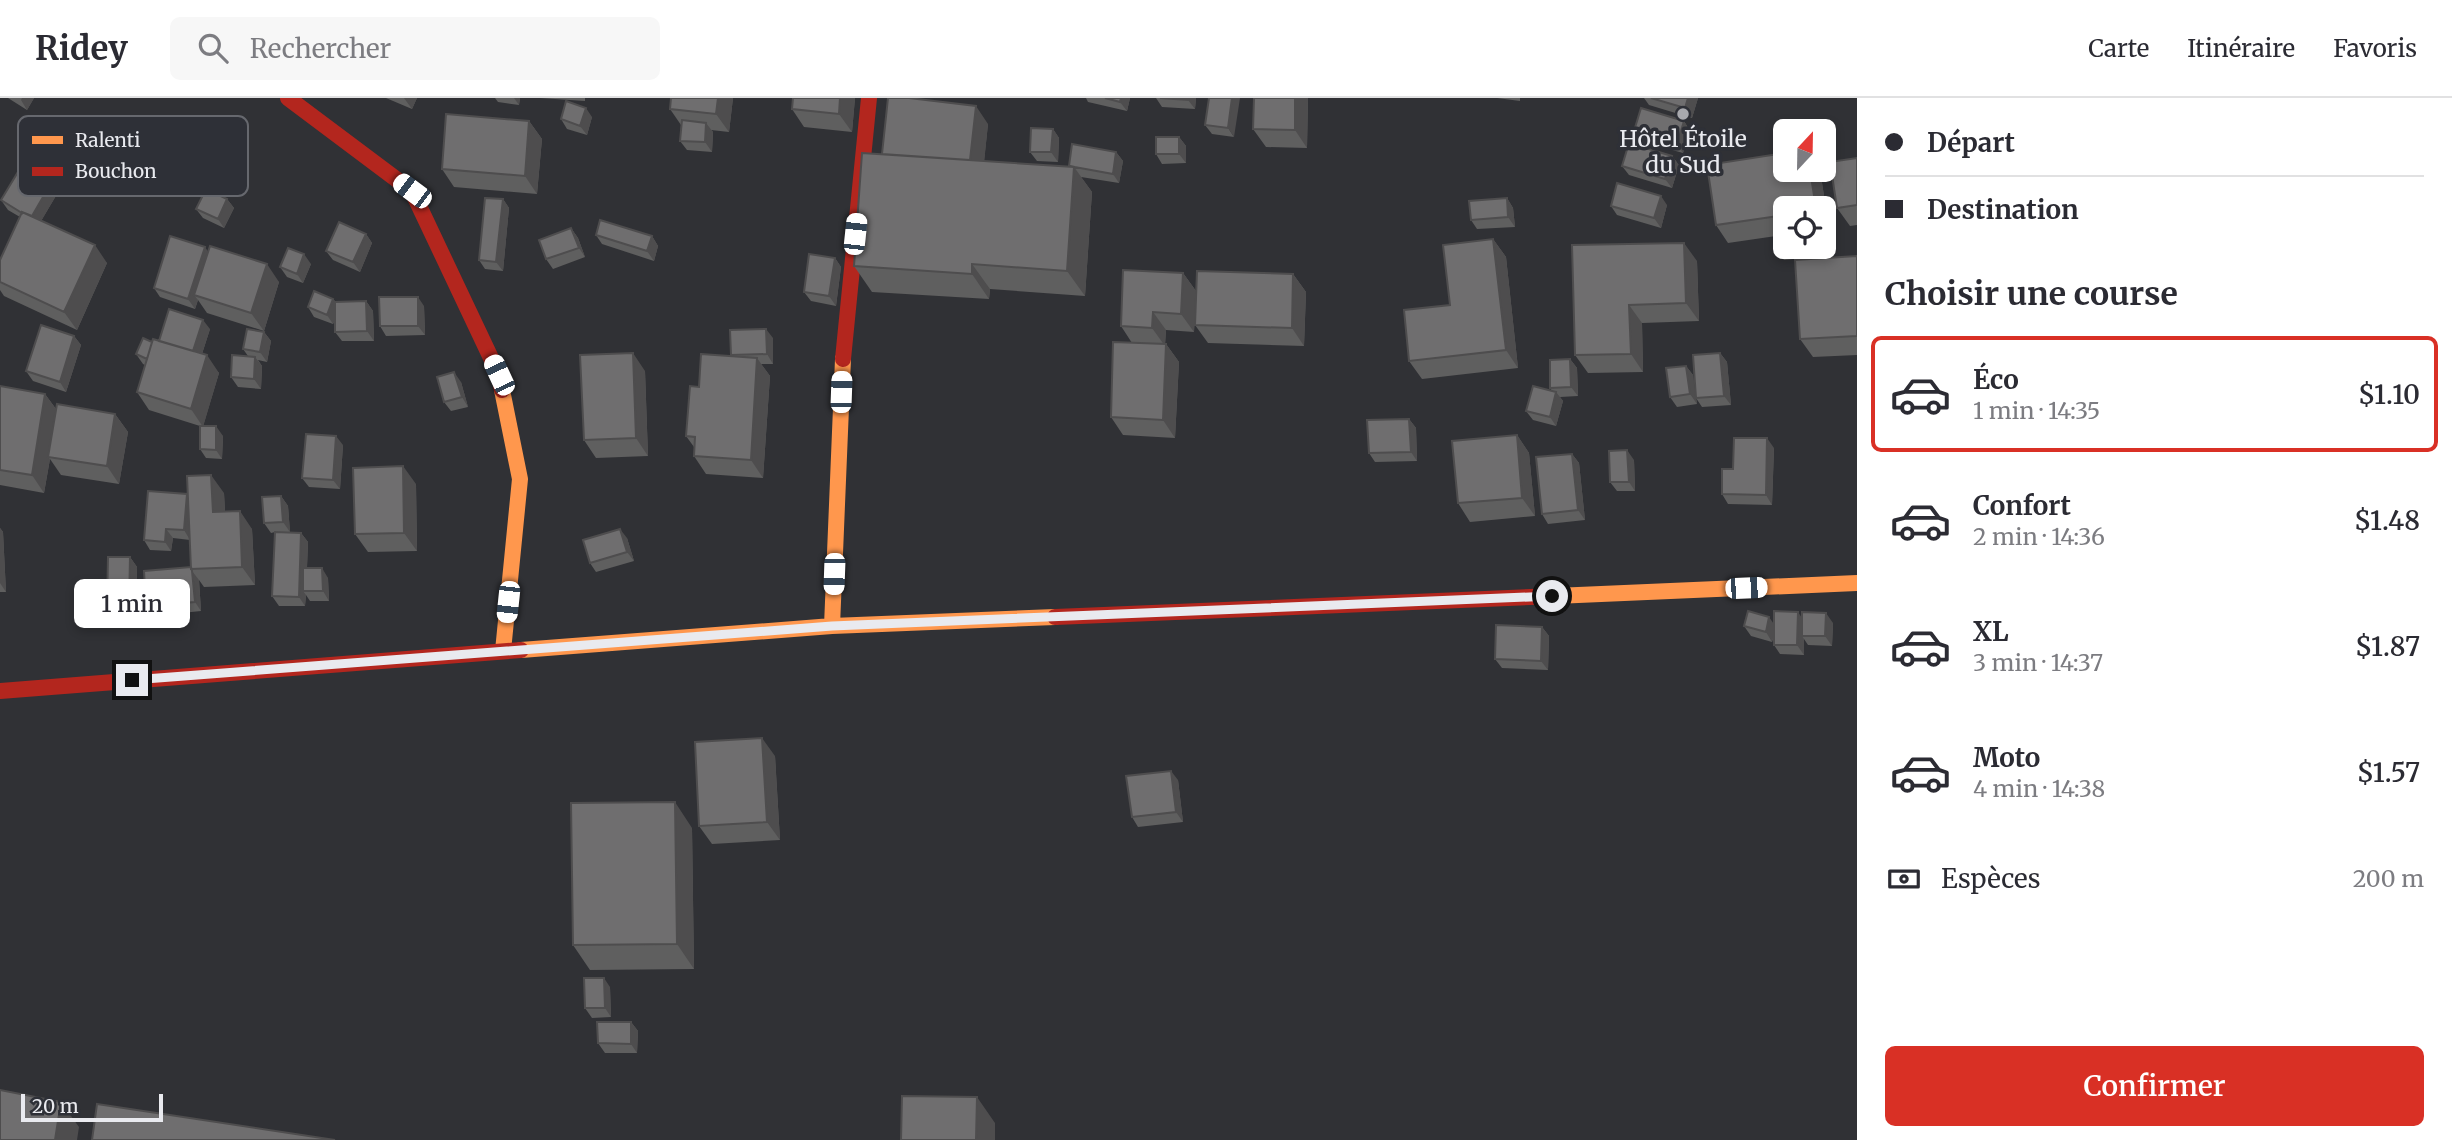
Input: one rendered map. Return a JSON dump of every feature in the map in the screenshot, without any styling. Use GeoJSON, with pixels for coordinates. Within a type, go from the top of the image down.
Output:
{"type":"FeatureCollection","features":[{"type":"Feature","properties":{"kind":"main road"},"geometry":{"type":"LineString","coordinates":[[288,98],[412,191],[499,375],[520,479],[503,652]]}},
{"type":"Feature","properties":{"kind":"main road"},"geometry":{"type":"LineString","coordinates":[[832,626],[842,366],[869,98]]}},
{"type":"Feature","properties":{"kind":"main road"},"geometry":{"type":"LineString","coordinates":[[0,691],[832,626],[1857,583]]}},
{"type":"Feature","properties":{"kind":"building"},"geometry":{"type":"Polygon","coordinates":[[[671,98],[718,98],[716,114],[670,109],[671,98]]]}},
{"type":"Feature","properties":{"kind":"building"},"geometry":{"type":"Polygon","coordinates":[[[793,98],[840,98],[839,114],[792,109],[793,98]]]}},
{"type":"Feature","properties":{"kind":"building"},"geometry":{"type":"Polygon","coordinates":[[[888,98],[976,106],[970,160],[882,154],[888,98]]]}},
{"type":"Feature","properties":{"kind":"building"},"geometry":{"type":"Polygon","coordinates":[[[1105,98],[1121,98],[1120,102],[1105,98]]]}},
{"type":"Feature","properties":{"kind":"building"},"geometry":{"type":"Polygon","coordinates":[[[1209,98],[1232,98],[1228,128],[1205,125],[1209,98]]]}},
{"type":"Feature","properties":{"kind":"building"},"geometry":{"type":"Polygon","coordinates":[[[1254,98],[1295,98],[1295,130],[1253,129],[1254,98]]]}},
{"type":"Feature","properties":{"kind":"building"},"geometry":{"type":"Polygon","coordinates":[[[1651,98],[1688,98],[1685,108],[1651,98]]]}},
{"type":"Feature","properties":{"kind":"building"},"geometry":{"type":"Polygon","coordinates":[[[566,101],[586,108],[580,126],[561,119],[566,101]]]}},
{"type":"Feature","properties":{"kind":"building"},"geometry":{"type":"Polygon","coordinates":[[[1641,108],[1684,121],[1677,144],[1634,131],[1641,108]]]}},
{"type":"Feature","properties":{"kind":"building"},"geometry":{"type":"Polygon","coordinates":[[[446,114],[529,121],[525,176],[442,169],[446,114]]]}},
{"type":"Feature","properties":{"kind":"building"},"geometry":{"type":"Polygon","coordinates":[[[682,120],[706,123],[705,142],[680,141],[682,120]]]}},
{"type":"Feature","properties":{"kind":"building"},"geometry":{"type":"Polygon","coordinates":[[[1031,128],[1053,129],[1051,152],[1030,152],[1031,128]]]}},
{"type":"Feature","properties":{"kind":"building"},"geometry":{"type":"Polygon","coordinates":[[[1156,137],[1179,137],[1179,154],[1156,154],[1156,137]]]}},
{"type":"Feature","properties":{"kind":"building"},"geometry":{"type":"Polygon","coordinates":[[[1629,143],[1672,156],[1665,179],[1622,166],[1629,143]]]}},
{"type":"Feature","properties":{"kind":"building"},"geometry":{"type":"Polygon","coordinates":[[[1072,144],[1116,152],[1113,174],[1069,166],[1072,144]]]}},
{"type":"Feature","properties":{"kind":"building"},"geometry":{"type":"Polygon","coordinates":[[[862,153],[1074,167],[1067,271],[972,264],[972,274],[854,266],[862,153]]]}},
{"type":"Feature","properties":{"kind":"building"},"geometry":{"type":"Polygon","coordinates":[[[1773,155],[1773,182],[1812,182],[1814,196],[1773,196],[1773,217],[1716,225],[1707,165],[1773,155]]]}},
{"type":"Feature","properties":{"kind":"building"},"geometry":{"type":"Polygon","coordinates":[[[1857,158],[1857,205],[1837,208],[1833,182],[1836,182],[1836,161],[1857,158]]]}},
{"type":"Feature","properties":{"kind":"building"},"geometry":{"type":"Polygon","coordinates":[[[18,172],[18,196],[44,196],[32,216],[1,200],[18,172]]]}},
{"type":"Feature","properties":{"kind":"building"},"geometry":{"type":"Polygon","coordinates":[[[1617,183],[1661,196],[1654,218],[1611,206],[1617,183]]]}},
{"type":"Feature","properties":{"kind":"building"},"geometry":{"type":"Polygon","coordinates":[[[202,196],[221,196],[227,199],[218,219],[196,209],[202,196]]]}},
{"type":"Feature","properties":{"kind":"building"},"geometry":{"type":"Polygon","coordinates":[[[485,198],[503,199],[496,262],[479,260],[485,198]]]}},
{"type":"Feature","properties":{"kind":"building"},"geometry":{"type":"Polygon","coordinates":[[[1507,198],[1508,217],[1471,220],[1469,201],[1507,198]]]}},
{"type":"Feature","properties":{"kind":"building"},"geometry":{"type":"Polygon","coordinates":[[[22,212],[95,245],[64,312],[0,282],[0,260],[22,212]]]}},
{"type":"Feature","properties":{"kind":"building"},"geometry":{"type":"Polygon","coordinates":[[[600,220],[652,236],[647,251],[596,235],[600,220]]]}},
{"type":"Feature","properties":{"kind":"building"},"geometry":{"type":"Polygon","coordinates":[[[339,222],[366,234],[353,262],[326,251],[339,222]]]}},
{"type":"Feature","properties":{"kind":"building"},"geometry":{"type":"Polygon","coordinates":[[[571,228],[579,248],[546,259],[539,240],[571,228]]]}},
{"type":"Feature","properties":{"kind":"building"},"geometry":{"type":"Polygon","coordinates":[[[170,236],[205,247],[188,299],[154,288],[170,236]]]}},
{"type":"Feature","properties":{"kind":"building"},"geometry":{"type":"Polygon","coordinates":[[[1493,239],[1506,350],[1409,361],[1404,310],[1450,305],[1443,245],[1493,239]]]}},
{"type":"Feature","properties":{"kind":"building"},"geometry":{"type":"Polygon","coordinates":[[[1684,243],[1686,303],[1629,305],[1631,354],[1575,355],[1572,245],[1684,243]]]}},
{"type":"Feature","properties":{"kind":"building"},"geometry":{"type":"Polygon","coordinates":[[[210,246],[267,264],[251,313],[194,295],[210,246]]]}},
{"type":"Feature","properties":{"kind":"building"},"geometry":{"type":"Polygon","coordinates":[[[288,248],[304,254],[297,274],[280,267],[288,248]]]}},
{"type":"Feature","properties":{"kind":"building"},"geometry":{"type":"Polygon","coordinates":[[[809,254],[835,258],[829,296],[804,292],[809,254]]]}},
{"type":"Feature","properties":{"kind":"building"},"geometry":{"type":"Polygon","coordinates":[[[1857,256],[1857,336],[1800,339],[1795,260],[1857,256]]]}},
{"type":"Feature","properties":{"kind":"building"},"geometry":{"type":"Polygon","coordinates":[[[1123,270],[1183,273],[1181,314],[1153,312],[1152,328],[1121,326],[1123,270]]]}},
{"type":"Feature","properties":{"kind":"building"},"geometry":{"type":"Polygon","coordinates":[[[1197,271],[1293,274],[1292,328],[1195,325],[1197,271]]]}},
{"type":"Feature","properties":{"kind":"building"},"geometry":{"type":"Polygon","coordinates":[[[314,291],[333,299],[327,315],[308,307],[314,291]]]}},
{"type":"Feature","properties":{"kind":"building"},"geometry":{"type":"Polygon","coordinates":[[[379,297],[418,297],[418,326],[380,326],[379,297]]]}},
{"type":"Feature","properties":{"kind":"building"},"geometry":{"type":"Polygon","coordinates":[[[366,301],[367,331],[335,332],[335,302],[366,301]]]}},
{"type":"Feature","properties":{"kind":"building"},"geometry":{"type":"Polygon","coordinates":[[[169,309],[203,320],[193,351],[159,341],[169,309]]]}},
{"type":"Feature","properties":{"kind":"building"},"geometry":{"type":"Polygon","coordinates":[[[41,325],[74,336],[60,382],[26,371],[41,325]]]}},
{"type":"Feature","properties":{"kind":"building"},"geometry":{"type":"Polygon","coordinates":[[[247,329],[264,332],[260,352],[243,349],[247,329]]]}},
{"type":"Feature","properties":{"kind":"building"},"geometry":{"type":"Polygon","coordinates":[[[766,329],[767,354],[731,355],[730,330],[766,329]]]}},
{"type":"Feature","properties":{"kind":"building"},"geometry":{"type":"Polygon","coordinates":[[[143,338],[152,342],[147,359],[136,354],[143,338]]]}},
{"type":"Feature","properties":{"kind":"building"},"geometry":{"type":"Polygon","coordinates":[[[153,339],[207,355],[191,409],[137,392],[153,339]]]}},
{"type":"Feature","properties":{"kind":"building"},"geometry":{"type":"Polygon","coordinates":[[[1113,342],[1166,344],[1163,420],[1111,417],[1113,342]]]}},
{"type":"Feature","properties":{"kind":"building"},"geometry":{"type":"Polygon","coordinates":[[[633,353],[636,438],[584,440],[580,355],[633,353]]]}},
{"type":"Feature","properties":{"kind":"building"},"geometry":{"type":"Polygon","coordinates":[[[1720,353],[1724,396],[1696,398],[1693,355],[1720,353]]]}},
{"type":"Feature","properties":{"kind":"building"},"geometry":{"type":"Polygon","coordinates":[[[701,354],[757,358],[751,460],[694,456],[695,437],[686,436],[690,386],[699,387],[701,354]]]}},
{"type":"Feature","properties":{"kind":"building"},"geometry":{"type":"Polygon","coordinates":[[[232,355],[255,357],[254,379],[231,377],[232,355]]]}},
{"type":"Feature","properties":{"kind":"building"},"geometry":{"type":"Polygon","coordinates":[[[1570,359],[1571,387],[1550,388],[1550,360],[1570,359]]]}},
{"type":"Feature","properties":{"kind":"building"},"geometry":{"type":"Polygon","coordinates":[[[1686,366],[1690,394],[1670,397],[1666,368],[1686,366]]]}},
{"type":"Feature","properties":{"kind":"building"},"geometry":{"type":"Polygon","coordinates":[[[454,372],[462,397],[444,402],[437,377],[454,372]]]}},
{"type":"Feature","properties":{"kind":"building"},"geometry":{"type":"Polygon","coordinates":[[[0,386],[45,394],[32,475],[0,470],[0,386]]]}},
{"type":"Feature","properties":{"kind":"building"},"geometry":{"type":"Polygon","coordinates":[[[1533,386],[1556,392],[1550,417],[1526,411],[1533,386]]]}},
{"type":"Feature","properties":{"kind":"building"},"geometry":{"type":"Polygon","coordinates":[[[57,404],[115,414],[107,466],[48,457],[57,404]]]}},
{"type":"Feature","properties":{"kind":"building"},"geometry":{"type":"Polygon","coordinates":[[[1409,419],[1411,452],[1369,453],[1367,420],[1409,419]]]}},
{"type":"Feature","properties":{"kind":"building"},"geometry":{"type":"Polygon","coordinates":[[[200,426],[216,426],[216,450],[200,449],[200,426]]]}},
{"type":"Feature","properties":{"kind":"building"},"geometry":{"type":"Polygon","coordinates":[[[306,434],[336,436],[333,480],[302,478],[306,434]]]}},
{"type":"Feature","properties":{"kind":"building"},"geometry":{"type":"Polygon","coordinates":[[[1517,435],[1522,498],[1458,503],[1452,441],[1517,435]]]}},
{"type":"Feature","properties":{"kind":"building"},"geometry":{"type":"Polygon","coordinates":[[[1734,438],[1767,438],[1766,495],[1722,494],[1722,469],[1733,469],[1734,438]]]}},
{"type":"Feature","properties":{"kind":"building"},"geometry":{"type":"Polygon","coordinates":[[[1627,450],[1629,482],[1610,482],[1609,451],[1627,450]]]}},
{"type":"Feature","properties":{"kind":"building"},"geometry":{"type":"Polygon","coordinates":[[[1572,454],[1578,510],[1542,514],[1536,457],[1572,454]]]}},
{"type":"Feature","properties":{"kind":"building"},"geometry":{"type":"Polygon","coordinates":[[[403,466],[404,533],[355,534],[353,468],[403,466]]]}},
{"type":"Feature","properties":{"kind":"building"},"geometry":{"type":"Polygon","coordinates":[[[211,475],[213,512],[240,511],[242,567],[191,569],[187,476],[211,475]]]}},
{"type":"Feature","properties":{"kind":"building"},"geometry":{"type":"Polygon","coordinates":[[[148,491],[187,494],[184,530],[166,529],[165,542],[144,540],[148,491]]]}},
{"type":"Feature","properties":{"kind":"building"},"geometry":{"type":"Polygon","coordinates":[[[281,496],[283,522],[264,523],[262,497],[281,496]]]}},
{"type":"Feature","properties":{"kind":"building"},"geometry":{"type":"Polygon","coordinates":[[[620,529],[627,552],[590,563],[583,540],[620,529]]]}},
{"type":"Feature","properties":{"kind":"building"},"geometry":{"type":"Polygon","coordinates":[[[275,532],[301,533],[299,597],[272,596],[275,532]]]}},
{"type":"Feature","properties":{"kind":"building"},"geometry":{"type":"Polygon","coordinates":[[[108,557],[130,557],[129,607],[107,606],[108,557]]]}},
{"type":"Feature","properties":{"kind":"building"},"geometry":{"type":"Polygon","coordinates":[[[191,567],[195,602],[146,606],[144,571],[191,567]]]}},
{"type":"Feature","properties":{"kind":"building"},"geometry":{"type":"Polygon","coordinates":[[[303,568],[322,568],[323,591],[303,591],[303,568]]]}},
{"type":"Feature","properties":{"kind":"building"},"geometry":{"type":"Polygon","coordinates":[[[1748,611],[1769,617],[1766,632],[1744,626],[1748,611]]]}},
{"type":"Feature","properties":{"kind":"building"},"geometry":{"type":"Polygon","coordinates":[[[1774,611],[1798,612],[1797,645],[1774,645],[1774,611]]]}},
{"type":"Feature","properties":{"kind":"building"},"geometry":{"type":"Polygon","coordinates":[[[1802,612],[1826,613],[1825,636],[1802,636],[1802,612]]]}},
{"type":"Feature","properties":{"kind":"building"},"geometry":{"type":"Polygon","coordinates":[[[1496,625],[1542,627],[1541,661],[1495,659],[1496,625]]]}},
{"type":"Feature","properties":{"kind":"building"},"geometry":{"type":"Polygon","coordinates":[[[762,738],[767,822],[699,826],[695,742],[762,738]]]}},
{"type":"Feature","properties":{"kind":"building"},"geometry":{"type":"Polygon","coordinates":[[[1171,771],[1176,812],[1132,817],[1126,776],[1171,771]]]}},
{"type":"Feature","properties":{"kind":"building"},"geometry":{"type":"Polygon","coordinates":[[[675,802],[677,944],[573,945],[571,803],[675,802]]]}},
{"type":"Feature","properties":{"kind":"building"},"geometry":{"type":"Polygon","coordinates":[[[584,978],[604,978],[605,1008],[585,1008],[584,978]]]}},
{"type":"Feature","properties":{"kind":"building"},"geometry":{"type":"Polygon","coordinates":[[[597,1022],[631,1022],[631,1044],[598,1043],[597,1022]]]}},
{"type":"Feature","properties":{"kind":"building"},"geometry":{"type":"Polygon","coordinates":[[[0,1090],[61,1102],[55,1140],[0,1140],[0,1090]]]}},
{"type":"Feature","properties":{"kind":"building"},"geometry":{"type":"Polygon","coordinates":[[[902,1096],[977,1097],[976,1140],[901,1140],[902,1096]]]}},
{"type":"Feature","properties":{"kind":"building"},"geometry":{"type":"Polygon","coordinates":[[[97,1104],[335,1140],[92,1140],[97,1104]]]}},
{"type":"Feature","properties":{"kind":"traffic: slow"},"geometry":{"type":"LineString","coordinates":[[832,626],[843,359]]}},
{"type":"Feature","properties":{"kind":"traffic: slow"},"geometry":{"type":"LineString","coordinates":[[502,390],[520,479],[503,651]]}},
{"type":"Feature","properties":{"kind":"traffic: slow"},"geometry":{"type":"LineString","coordinates":[[1555,596],[1857,583]]}},
{"type":"Feature","properties":{"kind":"traffic: slow"},"geometry":{"type":"LineString","coordinates":[[521,650],[832,626],[1055,617]]}},
{"type":"Feature","properties":{"kind":"traffic: jam"},"geometry":{"type":"LineString","coordinates":[[288,98],[412,191],[499,375],[502,390]]}},
{"type":"Feature","properties":{"kind":"traffic: jam"},"geometry":{"type":"LineString","coordinates":[[843,359],[869,98]]}},
{"type":"Feature","properties":{"kind":"traffic: jam"},"geometry":{"type":"LineString","coordinates":[[1055,617],[1555,596]]}},
{"type":"Feature","properties":{"kind":"traffic: jam"},"geometry":{"type":"LineString","coordinates":[[0,691],[521,650]]}},
{"type":"Feature","properties":{"kind":"place","name":"Hôtel Étoile du Sud"},"geometry":{"type":"Point","coordinates":[1683,114]}},
{"type":"Feature","properties":{"kind":"route"},"geometry":{"type":"LineString","coordinates":[[132,680],[832,626],[1552,596]]}}]}
